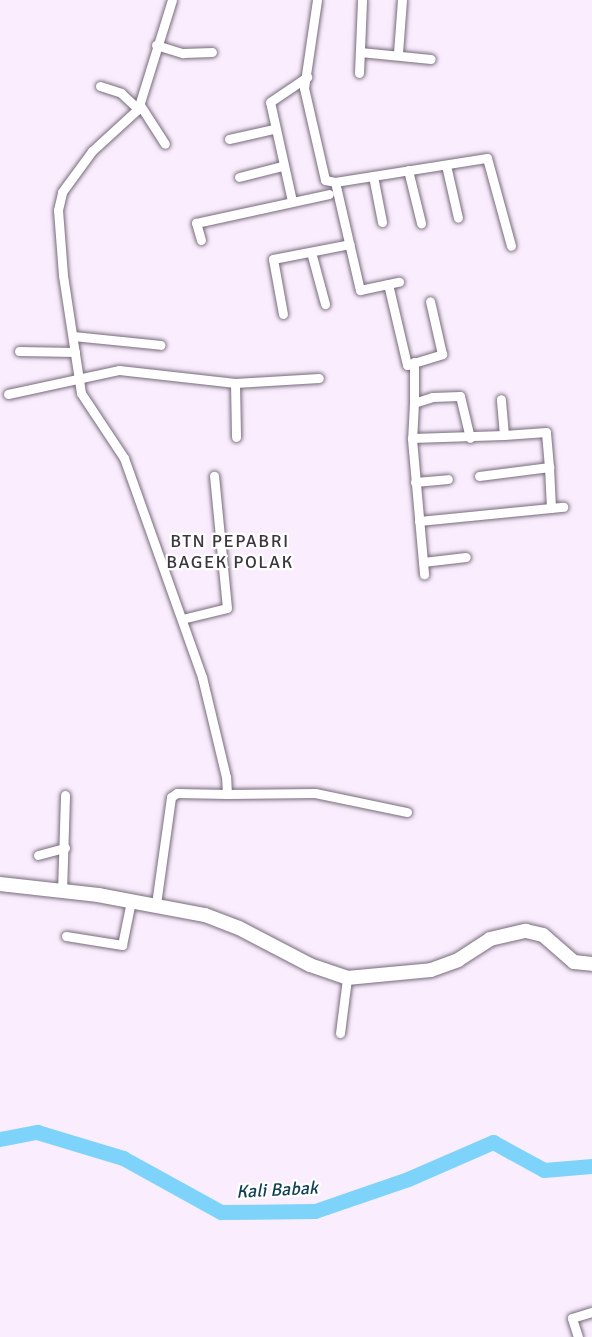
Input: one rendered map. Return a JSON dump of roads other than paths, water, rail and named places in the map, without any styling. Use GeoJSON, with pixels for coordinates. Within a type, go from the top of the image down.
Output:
{"type":"FeatureCollection","features":[{"type":"Feature","properties":{"kind":"street"},"geometry":{"type":"LineString","coordinates":[[172,0],[156,45],[139,107],[92,151],[59,197],[61,256],[77,378],[87,406],[121,449],[182,619],[216,727],[227,794]]}},
{"type":"Feature","properties":{"kind":"street"},"geometry":{"type":"LineString","coordinates":[[317,0],[305,99],[325,180],[335,182],[488,158],[511,246]]}},
{"type":"Feature","properties":{"kind":"street"},"geometry":{"type":"LineString","coordinates":[[358,73],[362,0]]}},
{"type":"Feature","properties":{"kind":"street"},"geometry":{"type":"LineString","coordinates":[[398,53],[402,0]]}},
{"type":"Feature","properties":{"kind":"street"},"geometry":{"type":"LineString","coordinates":[[156,45],[183,53],[212,52]]}},
{"type":"Feature","properties":{"kind":"street"},"geometry":{"type":"LineString","coordinates":[[360,52],[398,53],[431,59]]}},
{"type":"Feature","properties":{"kind":"street"},"geometry":{"type":"LineString","coordinates":[[292,201],[273,129],[270,102],[307,77]]}},
{"type":"Feature","properties":{"kind":"street"},"geometry":{"type":"LineString","coordinates":[[100,86],[121,93],[139,107],[165,144]]}},
{"type":"Feature","properties":{"kind":"street"},"geometry":{"type":"LineString","coordinates":[[229,139],[273,129]]}},
{"type":"Feature","properties":{"kind":"street"},"geometry":{"type":"LineString","coordinates":[[446,165],[458,218]]}},
{"type":"Feature","properties":{"kind":"street"},"geometry":{"type":"LineString","coordinates":[[239,177],[282,166]]}},
{"type":"Feature","properties":{"kind":"street"},"geometry":{"type":"LineString","coordinates":[[408,170],[421,223]]}},
{"type":"Feature","properties":{"kind":"street"},"geometry":{"type":"LineString","coordinates":[[373,176],[382,222]]}},
{"type":"Feature","properties":{"kind":"street"},"geometry":{"type":"LineString","coordinates":[[335,182],[360,290],[399,282]]}},
{"type":"Feature","properties":{"kind":"street"},"geometry":{"type":"LineString","coordinates":[[201,240],[196,223],[329,194]]}},
{"type":"Feature","properties":{"kind":"street"},"geometry":{"type":"LineString","coordinates":[[283,314],[273,259],[350,244]]}},
{"type":"Feature","properties":{"kind":"street"},"geometry":{"type":"LineString","coordinates":[[311,252],[325,304]]}},
{"type":"Feature","properties":{"kind":"street"},"geometry":{"type":"LineString","coordinates":[[388,284],[406,365],[442,354],[430,301]]}},
{"type":"Feature","properties":{"kind":"street"},"geometry":{"type":"LineString","coordinates":[[73,336],[161,345]]}},
{"type":"Feature","properties":{"kind":"street"},"geometry":{"type":"LineString","coordinates":[[19,351],[75,352]]}},
{"type":"Feature","properties":{"kind":"street"},"geometry":{"type":"LineString","coordinates":[[414,363],[412,438],[424,574]]}},
{"type":"Feature","properties":{"kind":"street"},"geometry":{"type":"LineString","coordinates":[[8,394],[77,378],[129,370],[235,383],[319,378]]}},
{"type":"Feature","properties":{"kind":"street"},"geometry":{"type":"LineString","coordinates":[[235,383],[236,437]]}},
{"type":"Feature","properties":{"kind":"street"},"geometry":{"type":"LineString","coordinates":[[414,403],[432,397],[460,396],[470,438]]}},
{"type":"Feature","properties":{"kind":"street"},"geometry":{"type":"LineString","coordinates":[[501,399],[504,435]]}},
{"type":"Feature","properties":{"kind":"street"},"geometry":{"type":"LineString","coordinates":[[412,438],[462,435],[470,438],[546,432],[551,508]]}},
{"type":"Feature","properties":{"kind":"street"},"geometry":{"type":"LineString","coordinates":[[479,476],[549,467]]}},
{"type":"Feature","properties":{"kind":"street"},"geometry":{"type":"LineString","coordinates":[[182,619],[227,608],[214,476]]}},
{"type":"Feature","properties":{"kind":"street"},"geometry":{"type":"LineString","coordinates":[[416,482],[448,479]]}},
{"type":"Feature","properties":{"kind":"street"},"geometry":{"type":"LineString","coordinates":[[419,521],[562,507]]}},
{"type":"Feature","properties":{"kind":"street"},"geometry":{"type":"LineString","coordinates":[[423,562],[466,558]]}},
{"type":"Feature","properties":{"kind":"street"},"geometry":{"type":"LineString","coordinates":[[156,904],[171,797],[177,793],[315,793],[407,812]]}},
{"type":"Feature","properties":{"kind":"street"},"geometry":{"type":"LineString","coordinates":[[62,892],[65,795]]}},
{"type":"Feature","properties":{"kind":"street"},"geometry":{"type":"LineString","coordinates":[[38,855],[65,848]]}},
{"type":"Feature","properties":{"kind":"street"},"geometry":{"type":"LineString","coordinates":[[0,884],[156,904],[220,920],[310,965],[347,978],[431,970],[458,960],[490,939],[526,931],[543,935],[574,962],[592,964]]}},
{"type":"Feature","properties":{"kind":"street"},"geometry":{"type":"LineString","coordinates":[[66,936],[122,945],[131,901]]}},
{"type":"Feature","properties":{"kind":"street"},"geometry":{"type":"LineString","coordinates":[[340,1033],[347,978]]}},
{"type":"Feature","properties":{"kind":"street"},"geometry":{"type":"LineString","coordinates":[[578,1337],[572,1318],[592,1312]]}},
{"type":"Feature","properties":{"kind":"waterway","name":"Kali Babak"},"geometry":{"type":"LineString","coordinates":[[0,1139],[37,1132],[123,1158],[221,1212],[315,1211],[408,1179],[493,1142],[544,1170],[592,1166]]}},
{"type":"Feature","properties":{"kind":"district","name":"BTN PEPABRI BAGEK POLAK"},"geometry":{"type":"Point","coordinates":[230,552]}}]}
